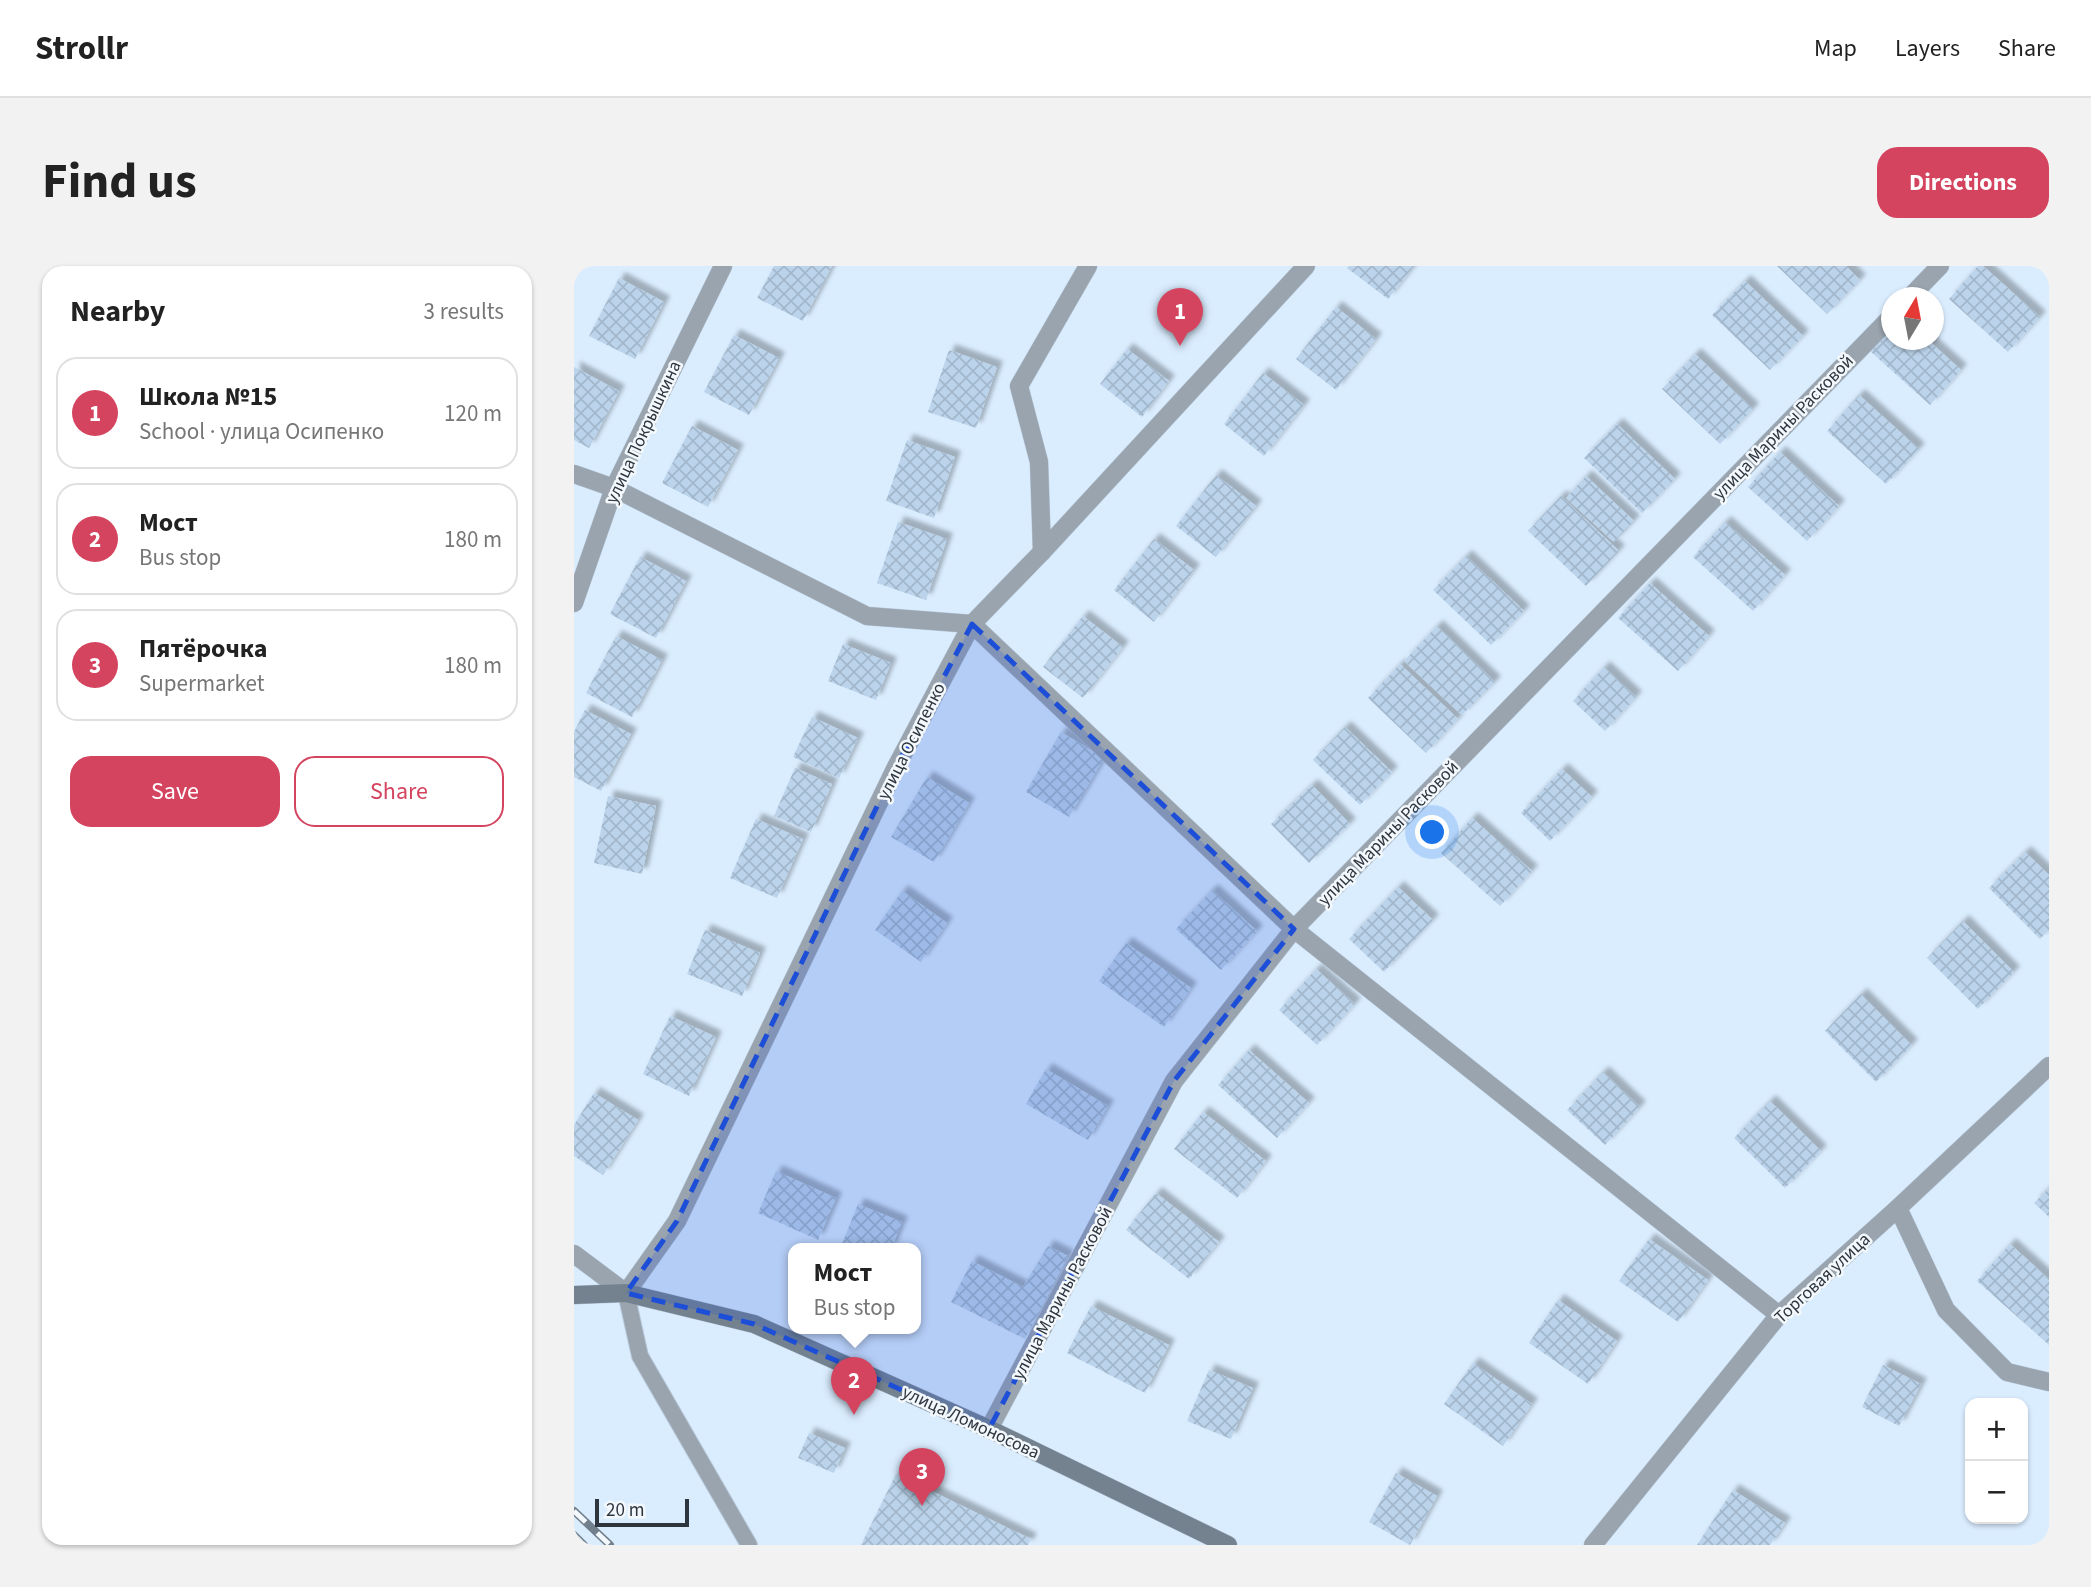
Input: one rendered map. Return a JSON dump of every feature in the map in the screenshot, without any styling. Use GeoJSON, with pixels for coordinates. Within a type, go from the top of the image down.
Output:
{"type":"FeatureCollection","features":[{"type":"Feature","properties":{"kind":"street","name":"улица Покрышкина"},"geometry":{"type":"LineString","coordinates":[[574,603],[614,488],[723,266]]}},
{"type":"Feature","properties":{"kind":"street"},"geometry":{"type":"LineString","coordinates":[[1042,552],[1039,462],[1019,386],[1088,266]]}},
{"type":"Feature","properties":{"kind":"street","name":"улица Осипенко"},"geometry":{"type":"LineString","coordinates":[[626,1293],[677,1220],[896,767],[972,624],[1306,266]]}},
{"type":"Feature","properties":{"kind":"street"},"geometry":{"type":"LineString","coordinates":[[1920,287],[1940,266]]}},
{"type":"Feature","properties":{"kind":"street","name":"улица Марины Расковой"},"geometry":{"type":"LineString","coordinates":[[989,1430],[1174,1081],[1294,929],[1881,327]]}},
{"type":"Feature","properties":{"kind":"street"},"geometry":{"type":"LineString","coordinates":[[574,474],[614,488],[867,616],[972,624],[1294,929],[1779,1315]]}},
{"type":"Feature","properties":{"kind":"street","name":"Торговая улица"},"geometry":{"type":"LineString","coordinates":[[1593,1545],[1779,1315],[2049,1066]]}},
{"type":"Feature","properties":{"kind":"street"},"geometry":{"type":"LineString","coordinates":[[1898,1208],[1946,1310],[2007,1372],[2049,1382]]}},
{"type":"Feature","properties":{"kind":"street"},"geometry":{"type":"LineString","coordinates":[[574,1254],[626,1293]]}},
{"type":"Feature","properties":{"kind":"street","name":"улица Ломоносова"},"geometry":{"type":"LineString","coordinates":[[574,1295],[626,1293],[754,1324],[989,1430],[1228,1545]]}},
{"type":"Feature","properties":{"kind":"lane"},"geometry":{"type":"LineString","coordinates":[[626,1293],[640,1356],[749,1545]]}},
{"type":"Feature","properties":{"kind":"highlighted area"},"geometry":{"type":"Polygon","coordinates":[[[972,624],[1294,929],[1174,1081],[989,1429],[754,1324],[626,1293],[677,1221],[896,767],[972,624]]]}},
{"type":"Feature","properties":{"kind":"building"},"geometry":{"type":"Polygon","coordinates":[[[774,266],[832,266],[803,321],[757,298],[774,266]]]}},
{"type":"Feature","properties":{"kind":"building"},"geometry":{"type":"Polygon","coordinates":[[[1414,266],[1388,299],[1347,268],[1414,266]]]}},
{"type":"Feature","properties":{"kind":"building"},"geometry":{"type":"Polygon","coordinates":[[[1777,266],[1846,266],[1860,280],[1827,314],[1777,266]]]}},
{"type":"Feature","properties":{"kind":"building"},"geometry":{"type":"Polygon","coordinates":[[[1978,266],[1983,266],[2040,317],[2008,352],[1949,299],[1978,266]]]}},
{"type":"Feature","properties":{"kind":"building"},"geometry":{"type":"Polygon","coordinates":[[[619,278],[664,302],[635,359],[589,336],[619,278]]]}},
{"type":"Feature","properties":{"kind":"building"},"geometry":{"type":"Polygon","coordinates":[[[1745,281],[1803,336],[1770,370],[1712,315],[1745,281]]]}},
{"type":"Feature","properties":{"kind":"building"},"geometry":{"type":"Polygon","coordinates":[[[1336,307],[1376,339],[1336,390],[1296,359],[1336,307]]]}},
{"type":"Feature","properties":{"kind":"building"},"geometry":{"type":"Polygon","coordinates":[[[734,335],[779,358],[749,415],[704,392],[734,335]]]}},
{"type":"Feature","properties":{"kind":"building"},"geometry":{"type":"Polygon","coordinates":[[[1881,340],[1881,350],[1939,350],[1961,370],[1930,405],[1870,351],[1881,340]]]}},
{"type":"Feature","properties":{"kind":"building"},"geometry":{"type":"Polygon","coordinates":[[[1127,349],[1169,381],[1142,417],[1100,384],[1127,349]]]}},
{"type":"Feature","properties":{"kind":"building"},"geometry":{"type":"Polygon","coordinates":[[[949,350],[997,367],[976,428],[928,412],[949,350]]]}},
{"type":"Feature","properties":{"kind":"building"},"geometry":{"type":"Polygon","coordinates":[[[1695,354],[1753,409],[1720,444],[1662,389],[1695,354]]]}},
{"type":"Feature","properties":{"kind":"building"},"geometry":{"type":"Polygon","coordinates":[[[574,367],[619,391],[589,448],[574,440],[574,367]]]}},
{"type":"Feature","properties":{"kind":"building"},"geometry":{"type":"Polygon","coordinates":[[[1263,373],[1304,405],[1264,456],[1224,424],[1263,373]]]}},
{"type":"Feature","properties":{"kind":"building"},"geometry":{"type":"Polygon","coordinates":[[[1859,395],[1919,449],[1886,484],[1827,431],[1859,395]]]}},
{"type":"Feature","properties":{"kind":"building"},"geometry":{"type":"Polygon","coordinates":[[[1617,424],[1675,479],[1642,513],[1584,458],[1617,424]]]}},
{"type":"Feature","properties":{"kind":"building"},"geometry":{"type":"Polygon","coordinates":[[[692,426],[738,450],[708,507],[662,483],[692,426]]]}},
{"type":"Feature","properties":{"kind":"building"},"geometry":{"type":"Polygon","coordinates":[[[907,440],[955,457],[934,518],[886,501],[907,440]]]}},
{"type":"Feature","properties":{"kind":"building"},"geometry":{"type":"Polygon","coordinates":[[[1780,452],[1839,506],[1807,541],[1748,487],[1780,452]]]}},
{"type":"Feature","properties":{"kind":"building"},"geometry":{"type":"Polygon","coordinates":[[[1216,475],[1256,506],[1216,557],[1176,526],[1216,475]]]}},
{"type":"Feature","properties":{"kind":"building"},"geometry":{"type":"Polygon","coordinates":[[[1586,476],[1634,521],[1614,542],[1566,498],[1586,476]]]}},
{"type":"Feature","properties":{"kind":"building"},"geometry":{"type":"Polygon","coordinates":[[[1561,496],[1619,551],[1586,586],[1528,531],[1561,496]]]}},
{"type":"Feature","properties":{"kind":"building"},"geometry":{"type":"Polygon","coordinates":[[[898,522],[947,539],[926,600],[877,583],[898,522]]]}},
{"type":"Feature","properties":{"kind":"building"},"geometry":{"type":"Polygon","coordinates":[[[1725,522],[1785,575],[1753,611],[1693,557],[1725,522]]]}},
{"type":"Feature","properties":{"kind":"building"},"geometry":{"type":"Polygon","coordinates":[[[1154,539],[1194,570],[1154,622],[1114,590],[1154,539]]]}},
{"type":"Feature","properties":{"kind":"building"},"geometry":{"type":"Polygon","coordinates":[[[1466,556],[1524,611],[1491,645],[1433,590],[1466,556]]]}},
{"type":"Feature","properties":{"kind":"building"},"geometry":{"type":"Polygon","coordinates":[[[640,557],[686,581],[656,638],[610,614],[640,557]]]}},
{"type":"Feature","properties":{"kind":"building"},"geometry":{"type":"Polygon","coordinates":[[[1650,583],[1709,636],[1678,671],[1618,618],[1650,583]]]}},
{"type":"Feature","properties":{"kind":"building"},"geometry":{"type":"Polygon","coordinates":[[[1083,616],[1123,647],[1083,698],[1043,667],[1083,616]]]}},
{"type":"Feature","properties":{"kind":"building"},"geometry":{"type":"Polygon","coordinates":[[[1437,626],[1495,682],[1462,715],[1404,661],[1437,626]]]}},
{"type":"Feature","properties":{"kind":"building"},"geometry":{"type":"Polygon","coordinates":[[[616,636],[662,660],[632,717],[586,693],[616,636]]]}},
{"type":"Feature","properties":{"kind":"building"},"geometry":{"type":"Polygon","coordinates":[[[843,644],[891,663],[876,700],[828,681],[843,644]]]}},
{"type":"Feature","properties":{"kind":"building"},"geometry":{"type":"Polygon","coordinates":[[[1400,664],[1458,719],[1426,753],[1368,698],[1400,664]]]}},
{"type":"Feature","properties":{"kind":"building"},"geometry":{"type":"Polygon","coordinates":[[[1604,667],[1636,697],[1605,731],[1573,701],[1604,667]]]}},
{"type":"Feature","properties":{"kind":"building"},"geometry":{"type":"Polygon","coordinates":[[[585,710],[631,734],[601,791],[574,777],[574,732],[585,710]]]}},
{"type":"Feature","properties":{"kind":"building"},"geometry":{"type":"Polygon","coordinates":[[[812,717],[858,738],[839,778],[793,757],[812,717]]]}},
{"type":"Feature","properties":{"kind":"building"},"geometry":{"type":"Polygon","coordinates":[[[1345,727],[1392,772],[1360,805],[1313,760],[1345,727]]]}},
{"type":"Feature","properties":{"kind":"building"},"geometry":{"type":"Polygon","coordinates":[[[1061,732],[1104,758],[1069,817],[1026,792],[1061,732]]]}},
{"type":"Feature","properties":{"kind":"building"},"geometry":{"type":"Polygon","coordinates":[[[795,768],[832,784],[811,832],[774,816],[795,768]]]}},
{"type":"Feature","properties":{"kind":"building"},"geometry":{"type":"Polygon","coordinates":[[[1562,769],[1592,797],[1550,841],[1521,813],[1562,769]]]}},
{"type":"Feature","properties":{"kind":"building"},"geometry":{"type":"Polygon","coordinates":[[[927,777],[969,803],[934,862],[891,837],[927,777]]]}},
{"type":"Feature","properties":{"kind":"building"},"geometry":{"type":"Polygon","coordinates":[[[1312,785],[1350,824],[1309,863],[1271,824],[1312,785]]]}},
{"type":"Feature","properties":{"kind":"building"},"geometry":{"type":"Polygon","coordinates":[[[608,796],[656,806],[642,874],[594,863],[608,796]]]}},
{"type":"Feature","properties":{"kind":"building"},"geometry":{"type":"Polygon","coordinates":[[[1472,818],[1532,871],[1500,906],[1441,853],[1472,818]]]}},
{"type":"Feature","properties":{"kind":"building"},"geometry":{"type":"Polygon","coordinates":[[[756,819],[803,839],[777,898],[730,878],[756,819]]]}},
{"type":"Feature","properties":{"kind":"building"},"geometry":{"type":"Polygon","coordinates":[[[2025,852],[2049,875],[2049,930],[2040,939],[1989,888],[2025,852]]]}},
{"type":"Feature","properties":{"kind":"building"},"geometry":{"type":"Polygon","coordinates":[[[1398,887],[1433,920],[1384,972],[1349,939],[1398,887]]]}},
{"type":"Feature","properties":{"kind":"building"},"geometry":{"type":"Polygon","coordinates":[[[1212,890],[1257,931],[1221,970],[1176,929],[1212,890]]]}},
{"type":"Feature","properties":{"kind":"building"},"geometry":{"type":"Polygon","coordinates":[[[902,891],[947,923],[921,962],[875,930],[902,891]]]}},
{"type":"Feature","properties":{"kind":"building"},"geometry":{"type":"Polygon","coordinates":[[[1963,921],[2014,972],[1978,1009],[1927,958],[1963,921]]]}},
{"type":"Feature","properties":{"kind":"building"},"geometry":{"type":"Polygon","coordinates":[[[705,930],[760,953],[742,996],[687,974],[705,930]]]}},
{"type":"Feature","properties":{"kind":"building"},"geometry":{"type":"Polygon","coordinates":[[[1126,943],[1191,988],[1164,1027],[1099,981],[1126,943]]]}},
{"type":"Feature","properties":{"kind":"building"},"geometry":{"type":"Polygon","coordinates":[[[1316,969],[1355,1004],[1317,1045],[1279,1010],[1316,969]]]}},
{"type":"Feature","properties":{"kind":"building"},"geometry":{"type":"Polygon","coordinates":[[[1861,994],[1912,1045],[1876,1082],[1825,1031],[1861,994]]]}},
{"type":"Feature","properties":{"kind":"building"},"geometry":{"type":"Polygon","coordinates":[[[670,1016],[716,1037],[689,1096],[643,1074],[670,1016]]]}},
{"type":"Feature","properties":{"kind":"building"},"geometry":{"type":"Polygon","coordinates":[[[1249,1050],[1309,1103],[1277,1138],[1218,1085],[1249,1050]]]}},
{"type":"Feature","properties":{"kind":"building"},"geometry":{"type":"Polygon","coordinates":[[[1046,1069],[1108,1106],[1088,1140],[1026,1104],[1046,1069]]]}},
{"type":"Feature","properties":{"kind":"building"},"geometry":{"type":"Polygon","coordinates":[[[1603,1072],[1640,1107],[1605,1145],[1567,1110],[1603,1072]]]}},
{"type":"Feature","properties":{"kind":"building"},"geometry":{"type":"Polygon","coordinates":[[[594,1093],[638,1120],[603,1175],[574,1156],[574,1125],[594,1093]]]}},
{"type":"Feature","properties":{"kind":"building"},"geometry":{"type":"Polygon","coordinates":[[[1770,1101],[1821,1151],[1785,1188],[1734,1138],[1770,1101]]]}},
{"type":"Feature","properties":{"kind":"building"},"geometry":{"type":"Polygon","coordinates":[[[1203,1112],[1266,1161],[1237,1198],[1174,1149],[1203,1112]]]}},
{"type":"Feature","properties":{"kind":"building"},"geometry":{"type":"Polygon","coordinates":[[[776,1171],[836,1198],[818,1240],[758,1213],[776,1171]]]}},
{"type":"Feature","properties":{"kind":"building"},"geometry":{"type":"Polygon","coordinates":[[[2049,1188],[2049,1217],[2034,1203],[2049,1188]]]}},
{"type":"Feature","properties":{"kind":"building"},"geometry":{"type":"Polygon","coordinates":[[[1156,1193],[1219,1242],[1189,1279],[1126,1230],[1156,1193]]]}},
{"type":"Feature","properties":{"kind":"building"},"geometry":{"type":"Polygon","coordinates":[[[858,1204],[902,1222],[893,1243],[842,1243],[858,1204]]]}},
{"type":"Feature","properties":{"kind":"building"},"geometry":{"type":"Polygon","coordinates":[[[1649,1239],[1708,1280],[1678,1322],[1619,1281],[1649,1239]]]}},
{"type":"Feature","properties":{"kind":"building"},"geometry":{"type":"Polygon","coordinates":[[[2010,1244],[2049,1279],[2049,1345],[1977,1281],[2010,1244]]]}},
{"type":"Feature","properties":{"kind":"building"},"geometry":{"type":"Polygon","coordinates":[[[1048,1246],[1068,1256],[1025,1339],[951,1302],[972,1261],[1023,1287],[1048,1246]]]}},
{"type":"Feature","properties":{"kind":"building"},"geometry":{"type":"Polygon","coordinates":[[[1558,1300],[1617,1341],[1588,1384],[1529,1343],[1558,1300]]]}},
{"type":"Feature","properties":{"kind":"building"},"geometry":{"type":"Polygon","coordinates":[[[1091,1306],[1169,1345],[1145,1393],[1067,1353],[1091,1306]]]}},
{"type":"Feature","properties":{"kind":"building"},"geometry":{"type":"Polygon","coordinates":[[[1473,1363],[1532,1404],[1503,1446],[1444,1404],[1473,1363]]]}},
{"type":"Feature","properties":{"kind":"building"},"geometry":{"type":"Polygon","coordinates":[[[1883,1365],[1921,1384],[1899,1426],[1862,1407],[1883,1365]]]}},
{"type":"Feature","properties":{"kind":"building"},"geometry":{"type":"Polygon","coordinates":[[[1209,1370],[1253,1388],[1231,1439],[1187,1421],[1209,1370]]]}},
{"type":"Feature","properties":{"kind":"building"},"geometry":{"type":"Polygon","coordinates":[[[809,1433],[845,1448],[834,1473],[798,1458],[809,1433]]]}},
{"type":"Feature","properties":{"kind":"building"},"geometry":{"type":"Polygon","coordinates":[[[1396,1473],[1437,1496],[1410,1545],[1369,1522],[1396,1473]]]}},
{"type":"Feature","properties":{"kind":"building"},"geometry":{"type":"Polygon","coordinates":[[[896,1474],[1031,1539],[1028,1545],[861,1545],[896,1474]]]}},
{"type":"Feature","properties":{"kind":"building"},"geometry":{"type":"Polygon","coordinates":[[[1733,1490],[1785,1523],[1770,1545],[1697,1545],[1733,1490]]]}},
{"type":"Feature","properties":{"kind":"railway"},"geometry":{"type":"LineString","coordinates":[[574,1511],[610,1545]]}},
{"type":"Feature","properties":{"kind":"railway"},"geometry":{"type":"LineString","coordinates":[[574,1535],[584,1545]]}},
{"type":"Feature","properties":{"kind":"place","name":"Школа №15"},"geometry":{"type":"Point","coordinates":[1180,346]}},
{"type":"Feature","properties":{"kind":"place","name":"Мост"},"geometry":{"type":"Point","coordinates":[854,1415]}},
{"type":"Feature","properties":{"kind":"place","name":"Пятёрочка"},"geometry":{"type":"Point","coordinates":[922,1506]}}]}
